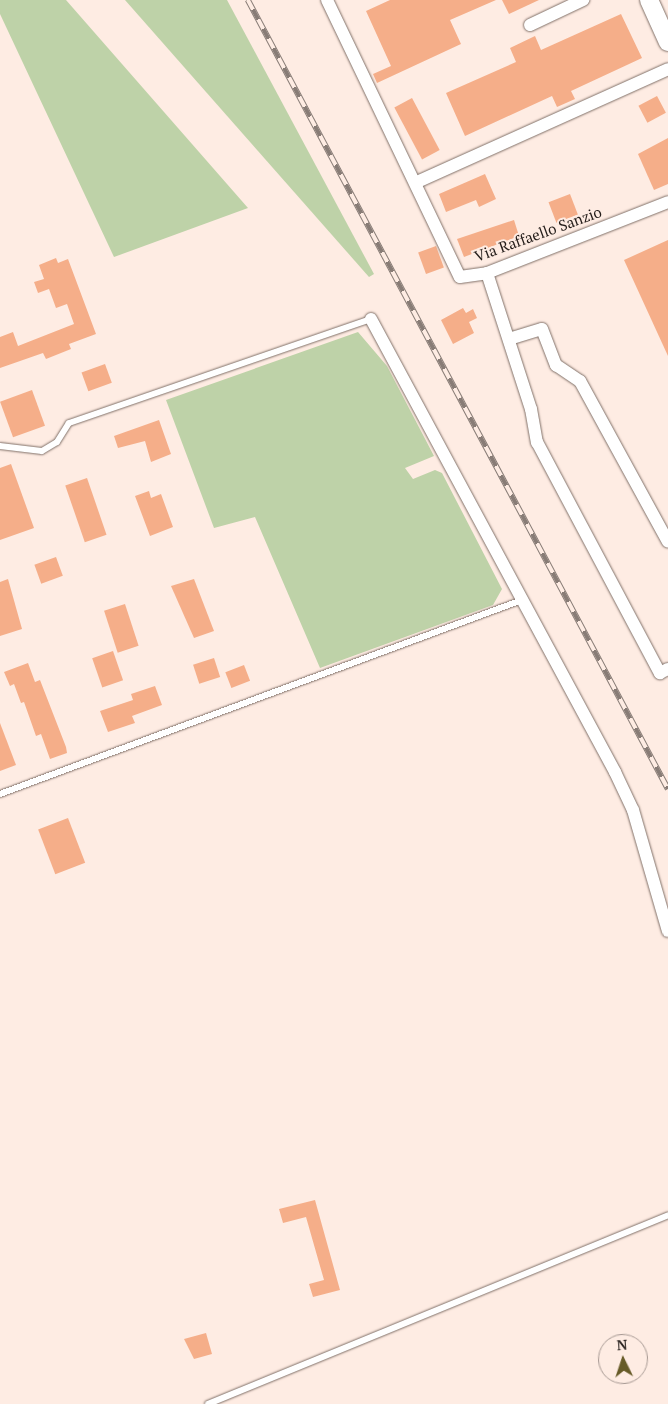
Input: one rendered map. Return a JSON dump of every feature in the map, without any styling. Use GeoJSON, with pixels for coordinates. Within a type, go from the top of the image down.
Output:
{"type":"FeatureCollection","features":[{"type":"Feature","properties":{"kind":"street","name":"Via Raffaello Sanzio"},"geometry":{"type":"LineString","coordinates":[[327,0],[417,182],[460,277],[487,272],[668,202]]}},
{"type":"Feature","properties":{"kind":"street"},"geometry":{"type":"LineString","coordinates":[[530,24],[583,0]]}},
{"type":"Feature","properties":{"kind":"street"},"geometry":{"type":"LineString","coordinates":[[649,0],[668,42]]}},
{"type":"Feature","properties":{"kind":"street"},"geometry":{"type":"LineString","coordinates":[[417,182],[668,68]]}},
{"type":"Feature","properties":{"kind":"street"},"geometry":{"type":"LineString","coordinates":[[487,272],[531,409],[537,442],[660,673],[668,669]]}},
{"type":"Feature","properties":{"kind":"street"},"geometry":{"type":"LineString","coordinates":[[371,319],[633,810],[668,931]]}},
{"type":"Feature","properties":{"kind":"street"},"geometry":{"type":"LineString","coordinates":[[509,339],[542,329],[556,365],[580,381],[668,542]]}},
{"type":"Feature","properties":{"kind":"lane"},"geometry":{"type":"LineString","coordinates":[[0,446],[42,452],[57,442],[69,423],[371,319]]}},
{"type":"Feature","properties":{"kind":"lane"},"geometry":{"type":"LineString","coordinates":[[0,794],[522,600]]}},
{"type":"Feature","properties":{"kind":"lane"},"geometry":{"type":"LineString","coordinates":[[208,1404],[668,1215]]}},
{"type":"Feature","properties":{"kind":"green space"},"geometry":{"type":"Polygon","coordinates":[[[0,0],[66,0],[248,208],[114,257],[0,14],[0,0]]]}},
{"type":"Feature","properties":{"kind":"green space"},"geometry":{"type":"Polygon","coordinates":[[[125,0],[227,0],[374,274],[369,277],[125,0]]]}},
{"type":"Feature","properties":{"kind":"green space"},"geometry":{"type":"Polygon","coordinates":[[[358,332],[387,366],[434,456],[405,468],[413,479],[435,470],[442,473],[502,589],[493,605],[320,668],[255,517],[214,528],[166,400],[358,332]]]}},
{"type":"Feature","properties":{"kind":"building"},"geometry":{"type":"Polygon","coordinates":[[[390,0],[496,0],[450,20],[461,44],[377,83],[373,74],[391,66],[366,11],[390,0]]]}},
{"type":"Feature","properties":{"kind":"building"},"geometry":{"type":"Polygon","coordinates":[[[502,0],[539,0],[509,14],[502,0]]]}},
{"type":"Feature","properties":{"kind":"building"},"geometry":{"type":"Polygon","coordinates":[[[621,14],[642,58],[571,91],[575,99],[557,107],[552,96],[465,136],[446,93],[516,62],[510,48],[535,36],[541,50],[621,14]]]}},
{"type":"Feature","properties":{"kind":"building"},"geometry":{"type":"Polygon","coordinates":[[[657,96],[666,113],[647,123],[638,106],[657,96]]]}},
{"type":"Feature","properties":{"kind":"building"},"geometry":{"type":"Polygon","coordinates":[[[412,98],[440,150],[422,159],[394,107],[412,98]]]}},
{"type":"Feature","properties":{"kind":"building"},"geometry":{"type":"Polygon","coordinates":[[[668,138],[668,184],[654,190],[638,154],[668,138]]]}},
{"type":"Feature","properties":{"kind":"building"},"geometry":{"type":"Polygon","coordinates":[[[485,174],[496,199],[479,207],[476,200],[446,212],[439,194],[485,174]]]}},
{"type":"Feature","properties":{"kind":"building"},"geometry":{"type":"Polygon","coordinates":[[[570,194],[578,215],[556,223],[549,202],[570,194]]]}},
{"type":"Feature","properties":{"kind":"building"},"geometry":{"type":"Polygon","coordinates":[[[514,220],[519,236],[464,257],[457,239],[514,220]]]}},
{"type":"Feature","properties":{"kind":"building"},"geometry":{"type":"Polygon","coordinates":[[[668,240],[668,356],[624,260],[668,240]]]}},
{"type":"Feature","properties":{"kind":"building"},"geometry":{"type":"Polygon","coordinates":[[[436,246],[444,268],[426,274],[418,252],[436,246]]]}},
{"type":"Feature","properties":{"kind":"building"},"geometry":{"type":"Polygon","coordinates":[[[56,258],[58,263],[68,259],[96,334],[69,344],[71,349],[46,359],[43,353],[0,368],[0,337],[13,332],[18,346],[74,324],[67,304],[56,308],[49,289],[38,293],[34,282],[44,279],[39,265],[56,258]]]}},
{"type":"Feature","properties":{"kind":"building"},"geometry":{"type":"Polygon","coordinates":[[[463,308],[466,313],[473,309],[477,318],[469,322],[474,333],[453,344],[441,320],[463,308]]]}},
{"type":"Feature","properties":{"kind":"building"},"geometry":{"type":"Polygon","coordinates":[[[105,364],[112,383],[88,391],[82,373],[105,364]]]}},
{"type":"Feature","properties":{"kind":"building"},"geometry":{"type":"Polygon","coordinates":[[[32,390],[45,426],[13,437],[0,402],[32,390]]]}},
{"type":"Feature","properties":{"kind":"building"},"geometry":{"type":"Polygon","coordinates":[[[159,420],[171,454],[151,462],[145,441],[118,448],[114,436],[159,420]]]}},
{"type":"Feature","properties":{"kind":"building"},"geometry":{"type":"Polygon","coordinates":[[[11,464],[34,528],[0,540],[0,468],[11,464]]]}},
{"type":"Feature","properties":{"kind":"building"},"geometry":{"type":"Polygon","coordinates":[[[87,478],[107,535],[85,542],[65,485],[87,478]]]}},
{"type":"Feature","properties":{"kind":"building"},"geometry":{"type":"Polygon","coordinates":[[[149,491],[151,498],[161,494],[173,527],[150,536],[135,496],[149,491]]]}},
{"type":"Feature","properties":{"kind":"building"},"geometry":{"type":"Polygon","coordinates":[[[56,557],[63,576],[41,584],[34,565],[56,557]]]}},
{"type":"Feature","properties":{"kind":"building"},"geometry":{"type":"Polygon","coordinates":[[[8,579],[22,629],[0,636],[0,582],[8,579]]]}},
{"type":"Feature","properties":{"kind":"building"},"geometry":{"type":"Polygon","coordinates":[[[194,579],[214,631],[194,638],[171,586],[194,579]]]}},
{"type":"Feature","properties":{"kind":"building"},"geometry":{"type":"Polygon","coordinates":[[[125,604],[139,646],[118,653],[104,611],[125,604]]]}},
{"type":"Feature","properties":{"kind":"building"},"geometry":{"type":"Polygon","coordinates":[[[113,651],[123,680],[102,687],[92,658],[113,651]]]}},
{"type":"Feature","properties":{"kind":"building"},"geometry":{"type":"Polygon","coordinates":[[[214,658],[220,677],[199,684],[193,665],[214,658]]]}},
{"type":"Feature","properties":{"kind":"building"},"geometry":{"type":"Polygon","coordinates":[[[28,663],[35,682],[40,680],[66,747],[67,753],[50,759],[41,734],[36,736],[24,702],[21,703],[14,684],[10,686],[4,672],[28,663]]]}},
{"type":"Feature","properties":{"kind":"building"},"geometry":{"type":"Polygon","coordinates":[[[244,665],[250,681],[231,688],[225,672],[244,665]]]}},
{"type":"Feature","properties":{"kind":"building"},"geometry":{"type":"Polygon","coordinates":[[[155,686],[162,705],[132,716],[135,723],[108,732],[100,711],[133,700],[131,694],[155,686]]]}},
{"type":"Feature","properties":{"kind":"building"},"geometry":{"type":"Polygon","coordinates":[[[0,723],[16,765],[0,771],[0,723]]]}},
{"type":"Feature","properties":{"kind":"building"},"geometry":{"type":"Polygon","coordinates":[[[68,818],[85,863],[55,874],[38,829],[68,818]]]}},
{"type":"Feature","properties":{"kind":"building"},"geometry":{"type":"Polygon","coordinates":[[[315,1200],[340,1290],[313,1297],[309,1284],[324,1280],[306,1217],[283,1223],[279,1209],[315,1200]]]}},
{"type":"Feature","properties":{"kind":"building"},"geometry":{"type":"Polygon","coordinates":[[[206,1333],[212,1354],[194,1359],[184,1339],[206,1333]]]}},
{"type":"Feature","properties":{"kind":"railway"},"geometry":{"type":"LineString","coordinates":[[248,0],[668,789]]}}]}
